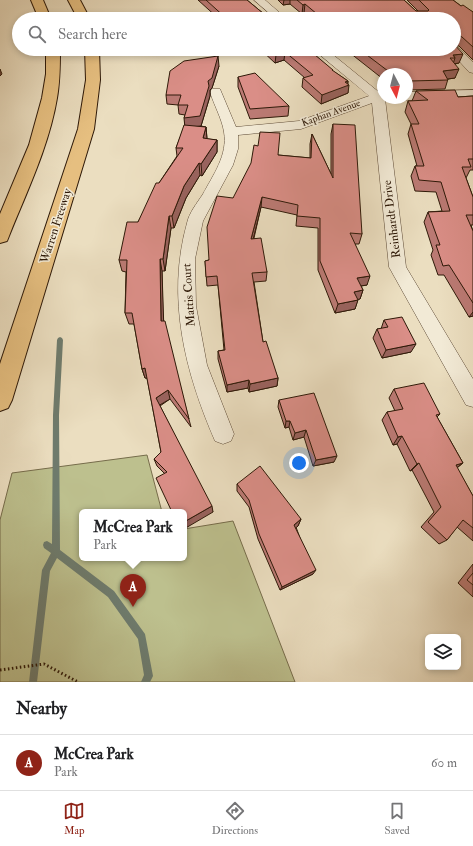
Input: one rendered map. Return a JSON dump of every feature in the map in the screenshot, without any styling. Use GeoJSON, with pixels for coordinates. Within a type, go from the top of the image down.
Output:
{"type":"FeatureCollection","features":[{"type":"Feature","properties":{"kind":"highway"},"geometry":{"type":"LineString","coordinates":[[37,0],[42,12]]}},
{"type":"Feature","properties":{"kind":"highway"},"geometry":{"type":"LineString","coordinates":[[74,0],[80,12]]}},
{"type":"Feature","properties":{"kind":"highway"},"geometry":{"type":"LineString","coordinates":[[0,236],[42,129],[52,84],[53,56]]}},
{"type":"Feature","properties":{"kind":"highway","name":"Warren Freeway"},"geometry":{"type":"LineString","coordinates":[[0,400],[86,129],[91,103],[93,80],[92,56]]}},
{"type":"Feature","properties":{"kind":"street"},"geometry":{"type":"LineString","coordinates":[[259,0],[274,12]]}},
{"type":"Feature","properties":{"kind":"street"},"geometry":{"type":"LineString","coordinates":[[328,56],[377,94]]}},
{"type":"Feature","properties":{"kind":"street"},"geometry":{"type":"LineString","coordinates":[[461,56],[473,68]]}},
{"type":"Feature","properties":{"kind":"street","name":"Mattis Court"},"geometry":{"type":"LineString","coordinates":[[216,92],[231,132],[231,149],[226,164],[195,221],[187,259],[187,306],[197,365],[223,434]]}},
{"type":"Feature","properties":{"kind":"street"},"geometry":{"type":"LineString","coordinates":[[413,96],[473,94]]}},
{"type":"Feature","properties":{"kind":"street","name":"Kaphan Avenue"},"geometry":{"type":"LineString","coordinates":[[231,132],[301,125],[377,97]]}},
{"type":"Feature","properties":{"kind":"street","name":"Reinhardt Drive"},"geometry":{"type":"LineString","coordinates":[[381,104],[398,267],[473,398]]}},
{"type":"Feature","properties":{"kind":"path"},"geometry":{"type":"LineString","coordinates":[[0,670],[44,664],[78,682]]}},
{"type":"Feature","properties":{"kind":"green space"},"geometry":{"type":"Polygon","coordinates":[[[147,455],[161,509],[79,509],[79,561],[187,561],[187,529],[233,521],[295,682],[0,682],[0,520],[12,473],[147,455]]]}},
{"type":"Feature","properties":{"kind":"building"},"geometry":{"type":"Polygon","coordinates":[[[206,0],[247,0],[262,12],[219,12],[206,0]]]}},
{"type":"Feature","properties":{"kind":"building"},"geometry":{"type":"Polygon","coordinates":[[[297,0],[404,0],[416,11],[428,11],[429,10],[419,0],[453,0],[473,12],[473,47],[461,36],[461,12],[315,12],[305,4],[303,5],[297,0]]]}},
{"type":"Feature","properties":{"kind":"building"},"geometry":{"type":"Polygon","coordinates":[[[218,56],[212,78],[208,81],[209,86],[200,116],[184,118],[188,105],[178,105],[181,95],[166,95],[170,71],[184,61],[218,56]]]}},
{"type":"Feature","properties":{"kind":"building"},"geometry":{"type":"Polygon","coordinates":[[[290,56],[316,56],[332,70],[348,81],[345,82],[349,85],[322,95],[303,78],[313,75],[290,56]]]}},
{"type":"Feature","properties":{"kind":"building"},"geometry":{"type":"Polygon","coordinates":[[[368,56],[454,56],[455,58],[450,58],[459,69],[443,71],[448,80],[413,81],[413,68],[384,68],[368,56]]]}},
{"type":"Feature","properties":{"kind":"building"},"geometry":{"type":"Polygon","coordinates":[[[255,73],[289,106],[250,109],[238,77],[255,73]]]}},
{"type":"Feature","properties":{"kind":"building"},"geometry":{"type":"Polygon","coordinates":[[[455,90],[458,97],[473,96],[473,159],[468,159],[471,167],[462,167],[473,197],[473,215],[466,215],[473,231],[473,303],[449,265],[443,266],[436,245],[440,245],[428,212],[450,211],[441,182],[419,180],[415,166],[424,166],[411,124],[419,124],[409,104],[413,104],[413,101],[428,100],[416,91],[455,90]]]}},
{"type":"Feature","properties":{"kind":"building"},"geometry":{"type":"Polygon","coordinates":[[[333,124],[355,125],[362,234],[350,233],[370,276],[357,278],[363,290],[354,292],[358,300],[338,304],[320,261],[320,218],[297,216],[298,205],[262,197],[251,239],[261,238],[267,272],[252,273],[263,342],[266,341],[278,378],[250,384],[249,380],[227,385],[218,351],[225,350],[217,276],[206,277],[205,261],[209,260],[207,227],[217,196],[233,198],[251,163],[254,145],[258,146],[260,132],[280,133],[278,155],[311,158],[312,134],[333,178],[333,124]]]}},
{"type":"Feature","properties":{"kind":"building"},"geometry":{"type":"Polygon","coordinates":[[[184,125],[206,127],[203,138],[217,140],[201,164],[199,163],[184,186],[172,216],[169,216],[163,259],[160,259],[161,321],[165,321],[189,419],[168,390],[156,398],[212,506],[187,520],[187,509],[171,509],[156,478],[167,472],[154,459],[161,452],[145,368],[142,369],[132,313],[125,313],[127,260],[119,260],[127,222],[138,222],[156,183],[159,183],[183,148],[176,148],[184,125]]]}},
{"type":"Feature","properties":{"kind":"building"},"geometry":{"type":"Polygon","coordinates":[[[402,317],[416,344],[386,350],[377,329],[388,327],[384,320],[402,317]]]}},
{"type":"Feature","properties":{"kind":"building"},"geometry":{"type":"Polygon","coordinates":[[[424,383],[440,414],[436,415],[463,463],[456,465],[473,496],[473,528],[463,520],[447,540],[428,522],[441,507],[419,463],[417,464],[402,436],[398,437],[387,412],[403,409],[394,389],[424,383]]]}},
{"type":"Feature","properties":{"kind":"building"},"geometry":{"type":"Polygon","coordinates":[[[314,393],[337,456],[316,460],[306,430],[295,433],[290,421],[286,421],[279,400],[314,393]]]}},
{"type":"Feature","properties":{"kind":"building"},"geometry":{"type":"Polygon","coordinates":[[[260,466],[301,519],[294,525],[316,570],[282,587],[259,534],[249,500],[237,484],[260,466]]]}},
{"type":"Feature","properties":{"kind":"building"},"geometry":{"type":"Polygon","coordinates":[[[473,573],[473,585],[467,580],[473,573]]]}},
{"type":"Feature","properties":{"kind":"waterway"},"geometry":{"type":"LineString","coordinates":[[56,552],[56,415],[60,340]]}},
{"type":"Feature","properties":{"kind":"waterway"},"geometry":{"type":"LineString","coordinates":[[47,545],[56,552]]}},
{"type":"Feature","properties":{"kind":"waterway"},"geometry":{"type":"LineString","coordinates":[[33,682],[46,570],[56,552]]}},
{"type":"Feature","properties":{"kind":"waterway"},"geometry":{"type":"LineString","coordinates":[[56,552],[111,594],[142,637],[149,676],[145,682]]}},
{"type":"Feature","properties":{"kind":"place","name":"McCrea Park"},"geometry":{"type":"Point","coordinates":[133,607]}}]}
